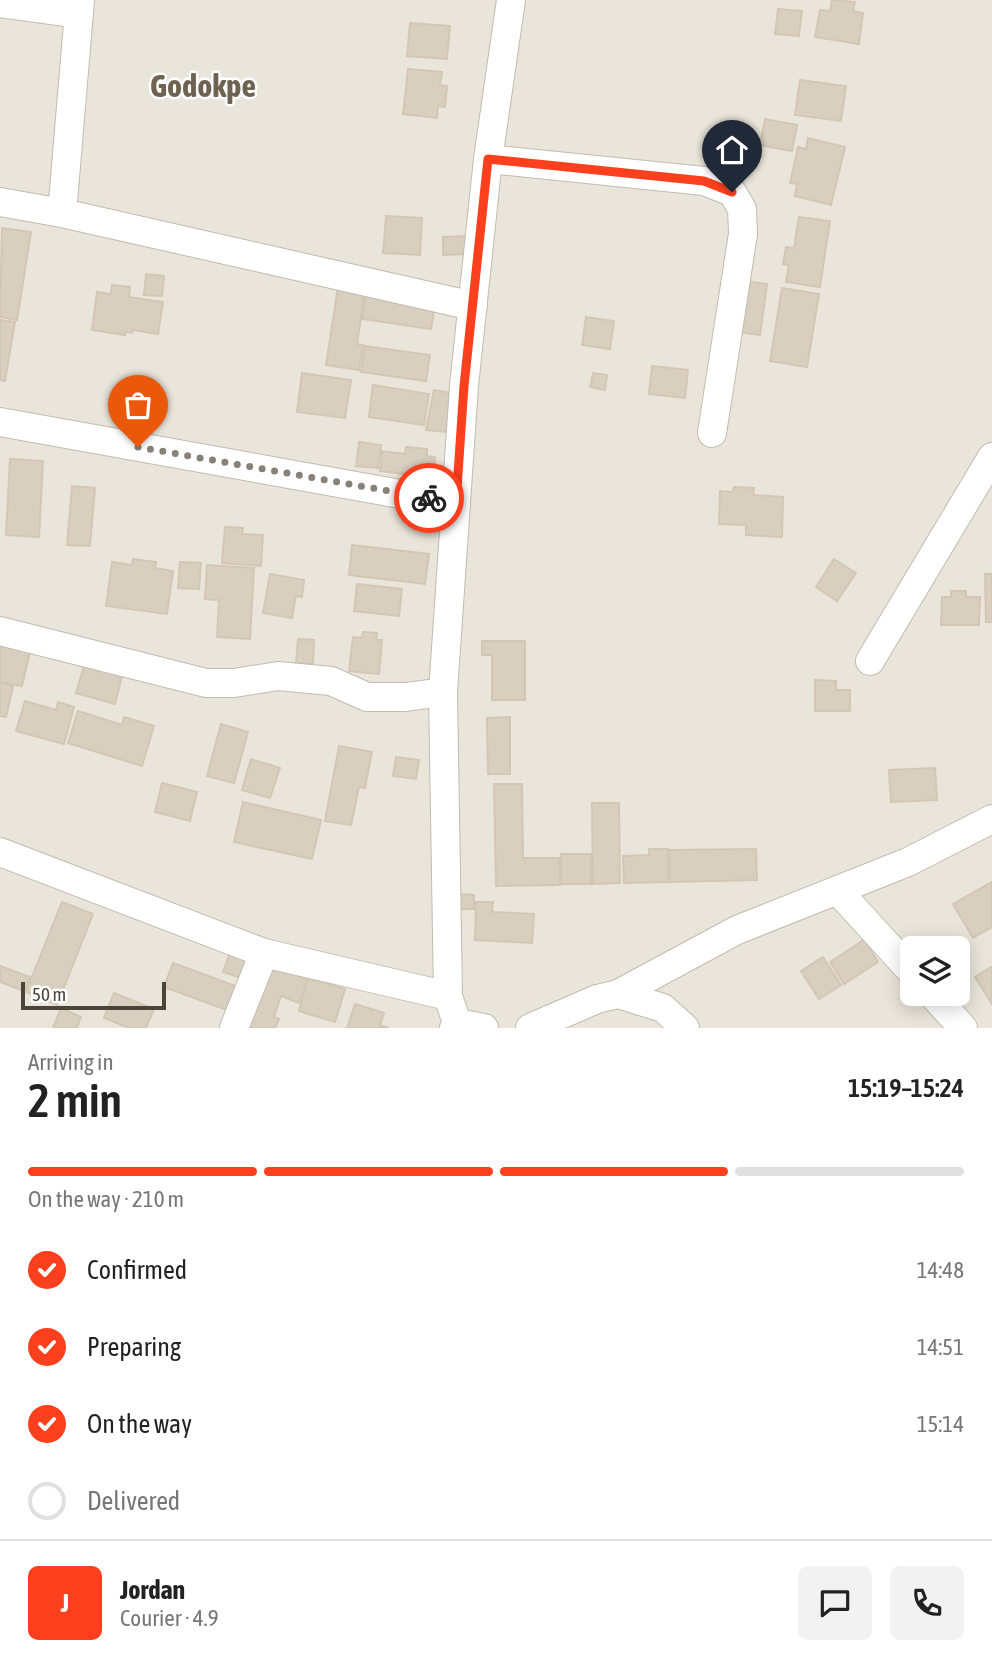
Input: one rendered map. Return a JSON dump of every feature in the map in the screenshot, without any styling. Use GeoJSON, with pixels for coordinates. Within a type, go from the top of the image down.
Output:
{"type":"FeatureCollection","features":[{"type":"Feature","properties":{"kind":"street"},"geometry":{"type":"LineString","coordinates":[[465,1026],[448,996],[443,692],[464,386],[488,159],[511,0]]}},
{"type":"Feature","properties":{"kind":"street"},"geometry":{"type":"LineString","coordinates":[[0,3],[79,7],[62,213]]}},
{"type":"Feature","properties":{"kind":"street"},"geometry":{"type":"LineString","coordinates":[[488,159],[704,181],[732,192],[742,209],[743,234],[712,433]]}},
{"type":"Feature","properties":{"kind":"street"},"geometry":{"type":"LineString","coordinates":[[0,202],[62,213],[473,306]]}},
{"type":"Feature","properties":{"kind":"street"},"geometry":{"type":"LineString","coordinates":[[2,431],[456,503]]}},
{"type":"Feature","properties":{"kind":"street"},"geometry":{"type":"LineString","coordinates":[[870,661],[992,457]]}},
{"type":"Feature","properties":{"kind":"street"},"geometry":{"type":"LineString","coordinates":[[0,631],[206,683],[234,683],[278,676],[331,681],[367,697],[406,697],[443,692]]}},
{"type":"Feature","properties":{"kind":"street"},"geometry":{"type":"LineString","coordinates":[[530,1028],[597,999],[618,993],[737,930],[908,862],[992,819]]}},
{"type":"Feature","properties":{"kind":"street"},"geometry":{"type":"LineString","coordinates":[[0,852],[264,953],[448,996]]}},
{"type":"Feature","properties":{"kind":"street"},"geometry":{"type":"LineString","coordinates":[[838,891],[900,959]]}},
{"type":"Feature","properties":{"kind":"street"},"geometry":{"type":"LineString","coordinates":[[234,1028],[264,953]]}},
{"type":"Feature","properties":{"kind":"street"},"geometry":{"type":"LineString","coordinates":[[618,993],[663,1008],[685,1028]]}},
{"type":"Feature","properties":{"kind":"street"},"geometry":{"type":"LineString","coordinates":[[943,1006],[962,1028]]}},
{"type":"Feature","properties":{"kind":"shaded area"},"geometry":{"type":"Polygon","coordinates":[[[0,0],[992,0],[992,1028],[0,1028],[0,0]]]}},
{"type":"Feature","properties":{"kind":"building"},"geometry":{"type":"Polygon","coordinates":[[[832,0],[855,2],[853,11],[863,13],[859,44],[815,37],[820,10],[830,11],[832,0]]]}},
{"type":"Feature","properties":{"kind":"building"},"geometry":{"type":"Polygon","coordinates":[[[778,9],[802,11],[799,36],[775,34],[778,9]]]}},
{"type":"Feature","properties":{"kind":"building"},"geometry":{"type":"Polygon","coordinates":[[[410,23],[450,26],[447,59],[407,56],[410,23]]]}},
{"type":"Feature","properties":{"kind":"building"},"geometry":{"type":"Polygon","coordinates":[[[408,69],[442,72],[440,85],[447,86],[445,107],[438,106],[437,118],[403,114],[408,69]]]}},
{"type":"Feature","properties":{"kind":"building"},"geometry":{"type":"Polygon","coordinates":[[[800,80],[846,86],[841,121],[795,115],[800,80]]]}},
{"type":"Feature","properties":{"kind":"building"},"geometry":{"type":"Polygon","coordinates":[[[765,119],[797,125],[792,151],[760,145],[765,119]]]}},
{"type":"Feature","properties":{"kind":"building"},"geometry":{"type":"Polygon","coordinates":[[[808,138],[845,147],[831,205],[795,196],[797,184],[790,183],[798,147],[806,149],[808,138]]]}},
{"type":"Feature","properties":{"kind":"building"},"geometry":{"type":"Polygon","coordinates":[[[386,216],[422,218],[420,255],[383,253],[386,216]]]}},
{"type":"Feature","properties":{"kind":"building"},"geometry":{"type":"Polygon","coordinates":[[[799,217],[830,221],[820,287],[786,282],[789,265],[783,264],[786,247],[794,248],[799,217]]]}},
{"type":"Feature","properties":{"kind":"building"},"geometry":{"type":"Polygon","coordinates":[[[2,228],[31,232],[17,320],[0,317],[2,228]]]}},
{"type":"Feature","properties":{"kind":"building"},"geometry":{"type":"Polygon","coordinates":[[[469,236],[470,254],[443,255],[443,237],[469,236]]]}},
{"type":"Feature","properties":{"kind":"building"},"geometry":{"type":"Polygon","coordinates":[[[146,274],[164,276],[162,296],[144,295],[146,274]]]}},
{"type":"Feature","properties":{"kind":"building"},"geometry":{"type":"Polygon","coordinates":[[[743,281],[767,284],[760,335],[737,332],[743,281]]]}},
{"type":"Feature","properties":{"kind":"building"},"geometry":{"type":"Polygon","coordinates":[[[112,285],[130,287],[129,297],[163,302],[158,334],[133,330],[132,333],[125,332],[125,335],[92,330],[97,292],[111,294],[112,285]]]}},
{"type":"Feature","properties":{"kind":"building"},"geometry":{"type":"Polygon","coordinates":[[[338,287],[365,291],[357,344],[363,345],[359,370],[326,365],[338,287]]]}},
{"type":"Feature","properties":{"kind":"building"},"geometry":{"type":"Polygon","coordinates":[[[782,288],[819,294],[807,367],[770,361],[782,288]]]}},
{"type":"Feature","properties":{"kind":"building"},"geometry":{"type":"Polygon","coordinates":[[[366,293],[435,303],[431,329],[362,319],[366,293]]]}},
{"type":"Feature","properties":{"kind":"building"},"geometry":{"type":"Polygon","coordinates":[[[586,317],[614,321],[610,349],[582,345],[586,317]]]}},
{"type":"Feature","properties":{"kind":"building"},"geometry":{"type":"Polygon","coordinates":[[[0,320],[15,322],[5,381],[0,380],[0,320]]]}},
{"type":"Feature","properties":{"kind":"building"},"geometry":{"type":"Polygon","coordinates":[[[365,346],[430,355],[426,381],[361,372],[365,346]]]}},
{"type":"Feature","properties":{"kind":"building"},"geometry":{"type":"Polygon","coordinates":[[[652,366],[688,370],[685,398],[649,394],[652,366]]]}},
{"type":"Feature","properties":{"kind":"building"},"geometry":{"type":"Polygon","coordinates":[[[302,373],[351,380],[345,418],[297,412],[302,373]]]}},
{"type":"Feature","properties":{"kind":"building"},"geometry":{"type":"Polygon","coordinates":[[[593,373],[607,375],[605,390],[590,387],[593,373]]]}},
{"type":"Feature","properties":{"kind":"building"},"geometry":{"type":"Polygon","coordinates":[[[373,385],[429,394],[424,425],[369,417],[373,385]]]}},
{"type":"Feature","properties":{"kind":"building"},"geometry":{"type":"Polygon","coordinates":[[[434,390],[452,393],[446,432],[426,430],[434,390]]]}},
{"type":"Feature","properties":{"kind":"building"},"geometry":{"type":"Polygon","coordinates":[[[359,442],[381,445],[378,468],[356,466],[359,442]]]}},
{"type":"Feature","properties":{"kind":"building"},"geometry":{"type":"Polygon","coordinates":[[[406,447],[427,449],[427,456],[435,457],[433,478],[380,471],[382,451],[405,454],[406,447]]]}},
{"type":"Feature","properties":{"kind":"building"},"geometry":{"type":"Polygon","coordinates":[[[10,459],[43,461],[39,537],[6,535],[10,459]]]}},
{"type":"Feature","properties":{"kind":"building"},"geometry":{"type":"Polygon","coordinates":[[[72,486],[95,488],[90,546],[67,545],[72,486]]]}},
{"type":"Feature","properties":{"kind":"building"},"geometry":{"type":"Polygon","coordinates":[[[734,487],[754,488],[753,495],[783,497],[782,537],[746,535],[746,525],[719,524],[720,491],[733,492],[734,487]]]}},
{"type":"Feature","properties":{"kind":"building"},"geometry":{"type":"Polygon","coordinates":[[[225,527],[243,528],[242,534],[263,535],[261,566],[222,563],[225,527]]]}},
{"type":"Feature","properties":{"kind":"building"},"geometry":{"type":"Polygon","coordinates":[[[352,545],[429,554],[425,584],[349,575],[352,545]]]}},
{"type":"Feature","properties":{"kind":"building"},"geometry":{"type":"Polygon","coordinates":[[[133,559],[156,562],[155,568],[173,571],[167,614],[106,606],[112,562],[132,565],[133,559]]]}},
{"type":"Feature","properties":{"kind":"building"},"geometry":{"type":"Polygon","coordinates":[[[834,559],[856,573],[837,601],[816,587],[834,559]]]}},
{"type":"Feature","properties":{"kind":"building"},"geometry":{"type":"Polygon","coordinates":[[[180,562],[201,563],[199,589],[178,588],[180,562]]]}},
{"type":"Feature","properties":{"kind":"building"},"geometry":{"type":"Polygon","coordinates":[[[207,565],[254,568],[250,639],[217,637],[219,600],[205,599],[207,565]]]}},
{"type":"Feature","properties":{"kind":"building"},"geometry":{"type":"Polygon","coordinates":[[[270,574],[304,580],[302,597],[296,596],[292,618],[263,613],[270,574]]]}},
{"type":"Feature","properties":{"kind":"building"},"geometry":{"type":"Polygon","coordinates":[[[985,574],[992,574],[992,622],[986,622],[985,574]]]}},
{"type":"Feature","properties":{"kind":"building"},"geometry":{"type":"Polygon","coordinates":[[[357,584],[402,589],[399,616],[354,611],[357,584]]]}},
{"type":"Feature","properties":{"kind":"building"},"geometry":{"type":"Polygon","coordinates":[[[951,591],[966,591],[966,597],[980,597],[979,625],[941,625],[942,597],[951,597],[951,591]]]}},
{"type":"Feature","properties":{"kind":"building"},"geometry":{"type":"Polygon","coordinates":[[[363,632],[377,633],[376,640],[382,640],[379,674],[349,671],[353,637],[362,638],[363,632]]]}},
{"type":"Feature","properties":{"kind":"building"},"geometry":{"type":"Polygon","coordinates":[[[298,639],[314,640],[313,664],[296,663],[298,639]]]}},
{"type":"Feature","properties":{"kind":"building"},"geometry":{"type":"Polygon","coordinates":[[[0,641],[31,648],[22,686],[0,682],[0,641]]]}},
{"type":"Feature","properties":{"kind":"building"},"geometry":{"type":"Polygon","coordinates":[[[482,641],[525,641],[525,700],[492,700],[492,655],[482,655],[482,641]]]}},
{"type":"Feature","properties":{"kind":"building"},"geometry":{"type":"Polygon","coordinates":[[[85,662],[123,672],[115,704],[76,693],[85,662]]]}},
{"type":"Feature","properties":{"kind":"building"},"geometry":{"type":"Polygon","coordinates":[[[815,680],[836,681],[836,690],[850,690],[850,711],[815,711],[815,680]]]}},
{"type":"Feature","properties":{"kind":"building"},"geometry":{"type":"Polygon","coordinates":[[[0,683],[13,686],[6,717],[0,716],[0,683]]]}},
{"type":"Feature","properties":{"kind":"building"},"geometry":{"type":"Polygon","coordinates":[[[25,701],[56,710],[58,702],[74,707],[64,744],[16,731],[25,701]]]}},
{"type":"Feature","properties":{"kind":"building"},"geometry":{"type":"Polygon","coordinates":[[[78,711],[122,725],[124,717],[154,726],[142,766],[68,743],[78,711]]]}},
{"type":"Feature","properties":{"kind":"building"},"geometry":{"type":"Polygon","coordinates":[[[510,717],[510,774],[488,774],[487,718],[510,717]]]}},
{"type":"Feature","properties":{"kind":"building"},"geometry":{"type":"Polygon","coordinates":[[[221,724],[248,732],[234,783],[207,776],[221,724]]]}},
{"type":"Feature","properties":{"kind":"building"},"geometry":{"type":"Polygon","coordinates":[[[339,746],[372,752],[365,788],[359,787],[351,825],[325,821],[339,746]]]}},
{"type":"Feature","properties":{"kind":"building"},"geometry":{"type":"Polygon","coordinates":[[[396,757],[419,760],[416,779],[393,776],[396,757]]]}},
{"type":"Feature","properties":{"kind":"building"},"geometry":{"type":"Polygon","coordinates":[[[251,759],[280,768],[270,798],[242,790],[251,759]]]}},
{"type":"Feature","properties":{"kind":"building"},"geometry":{"type":"Polygon","coordinates":[[[935,768],[937,800],[891,802],[889,770],[935,768]]]}},
{"type":"Feature","properties":{"kind":"building"},"geometry":{"type":"Polygon","coordinates":[[[162,783],[197,792],[190,821],[155,812],[162,783]]]}},
{"type":"Feature","properties":{"kind":"building"},"geometry":{"type":"Polygon","coordinates":[[[494,784],[522,784],[523,858],[559,858],[560,885],[496,886],[494,784]]]}},
{"type":"Feature","properties":{"kind":"building"},"geometry":{"type":"Polygon","coordinates":[[[243,802],[321,820],[312,859],[234,842],[243,802]]]}},
{"type":"Feature","properties":{"kind":"building"},"geometry":{"type":"Polygon","coordinates":[[[592,803],[619,803],[620,883],[593,884],[592,803]]]}},
{"type":"Feature","properties":{"kind":"building"},"geometry":{"type":"Polygon","coordinates":[[[649,849],[668,849],[668,882],[624,883],[623,856],[649,855],[649,849]]]}},
{"type":"Feature","properties":{"kind":"building"},"geometry":{"type":"Polygon","coordinates":[[[756,849],[757,880],[669,882],[669,850],[756,849]]]}},
{"type":"Feature","properties":{"kind":"building"},"geometry":{"type":"Polygon","coordinates":[[[561,854],[591,854],[591,884],[561,884],[561,854]]]}},
{"type":"Feature","properties":{"kind":"building"},"geometry":{"type":"Polygon","coordinates":[[[992,882],[992,927],[973,938],[953,904],[992,882]]]}},
{"type":"Feature","properties":{"kind":"building"},"geometry":{"type":"Polygon","coordinates":[[[458,894],[474,895],[474,909],[457,909],[458,894]]]}},
{"type":"Feature","properties":{"kind":"building"},"geometry":{"type":"Polygon","coordinates":[[[62,902],[93,914],[57,1005],[26,992],[62,902]]]}},
{"type":"Feature","properties":{"kind":"building"},"geometry":{"type":"Polygon","coordinates":[[[476,902],[493,902],[492,912],[534,914],[532,943],[475,940],[476,902]]]}},
{"type":"Feature","properties":{"kind":"building"},"geometry":{"type":"Polygon","coordinates":[[[864,940],[878,962],[844,984],[830,962],[864,940]]]}},
{"type":"Feature","properties":{"kind":"building"},"geometry":{"type":"Polygon","coordinates":[[[230,953],[254,962],[247,980],[223,972],[230,953]]]}},
{"type":"Feature","properties":{"kind":"building"},"geometry":{"type":"Polygon","coordinates":[[[823,957],[841,985],[819,999],[801,971],[823,957]]]}},
{"type":"Feature","properties":{"kind":"building"},"geometry":{"type":"Polygon","coordinates":[[[173,963],[241,988],[232,1012],[164,987],[173,963]]]}},
{"type":"Feature","properties":{"kind":"building"},"geometry":{"type":"Polygon","coordinates":[[[0,966],[30,977],[24,991],[0,982],[0,966]]]}},
{"type":"Feature","properties":{"kind":"building"},"geometry":{"type":"Polygon","coordinates":[[[270,966],[308,980],[299,1003],[281,996],[274,1017],[279,1019],[275,1028],[247,1028],[270,966]]]}},
{"type":"Feature","properties":{"kind":"building"},"geometry":{"type":"Polygon","coordinates":[[[991,967],[992,969],[992,1004],[975,977],[991,967]]]}},
{"type":"Feature","properties":{"kind":"building"},"geometry":{"type":"Polygon","coordinates":[[[308,978],[345,989],[335,1022],[299,1011],[308,978]]]}},
{"type":"Feature","properties":{"kind":"building"},"geometry":{"type":"Polygon","coordinates":[[[114,993],[154,1009],[146,1028],[129,1028],[104,1018],[114,993]]]}},
{"type":"Feature","properties":{"kind":"building"},"geometry":{"type":"Polygon","coordinates":[[[355,1004],[384,1013],[380,1025],[389,1028],[347,1028],[355,1004]]]}},
{"type":"Feature","properties":{"kind":"building"},"geometry":{"type":"Polygon","coordinates":[[[61,1008],[81,1017],[77,1028],[53,1028],[61,1008]]]}},
{"type":"Feature","properties":{"kind":"way so far"},"geometry":{"type":"LineString","coordinates":[[138,447],[429,498]]}},
{"type":"Feature","properties":{"kind":"district","name":"Godokpe"},"geometry":{"type":"Point","coordinates":[203,85]}},
{"type":"Feature","properties":{"kind":"route"},"geometry":{"type":"LineString","coordinates":[[429,498],[456,503],[464,386],[488,159],[704,181],[732,192]]}}]}
